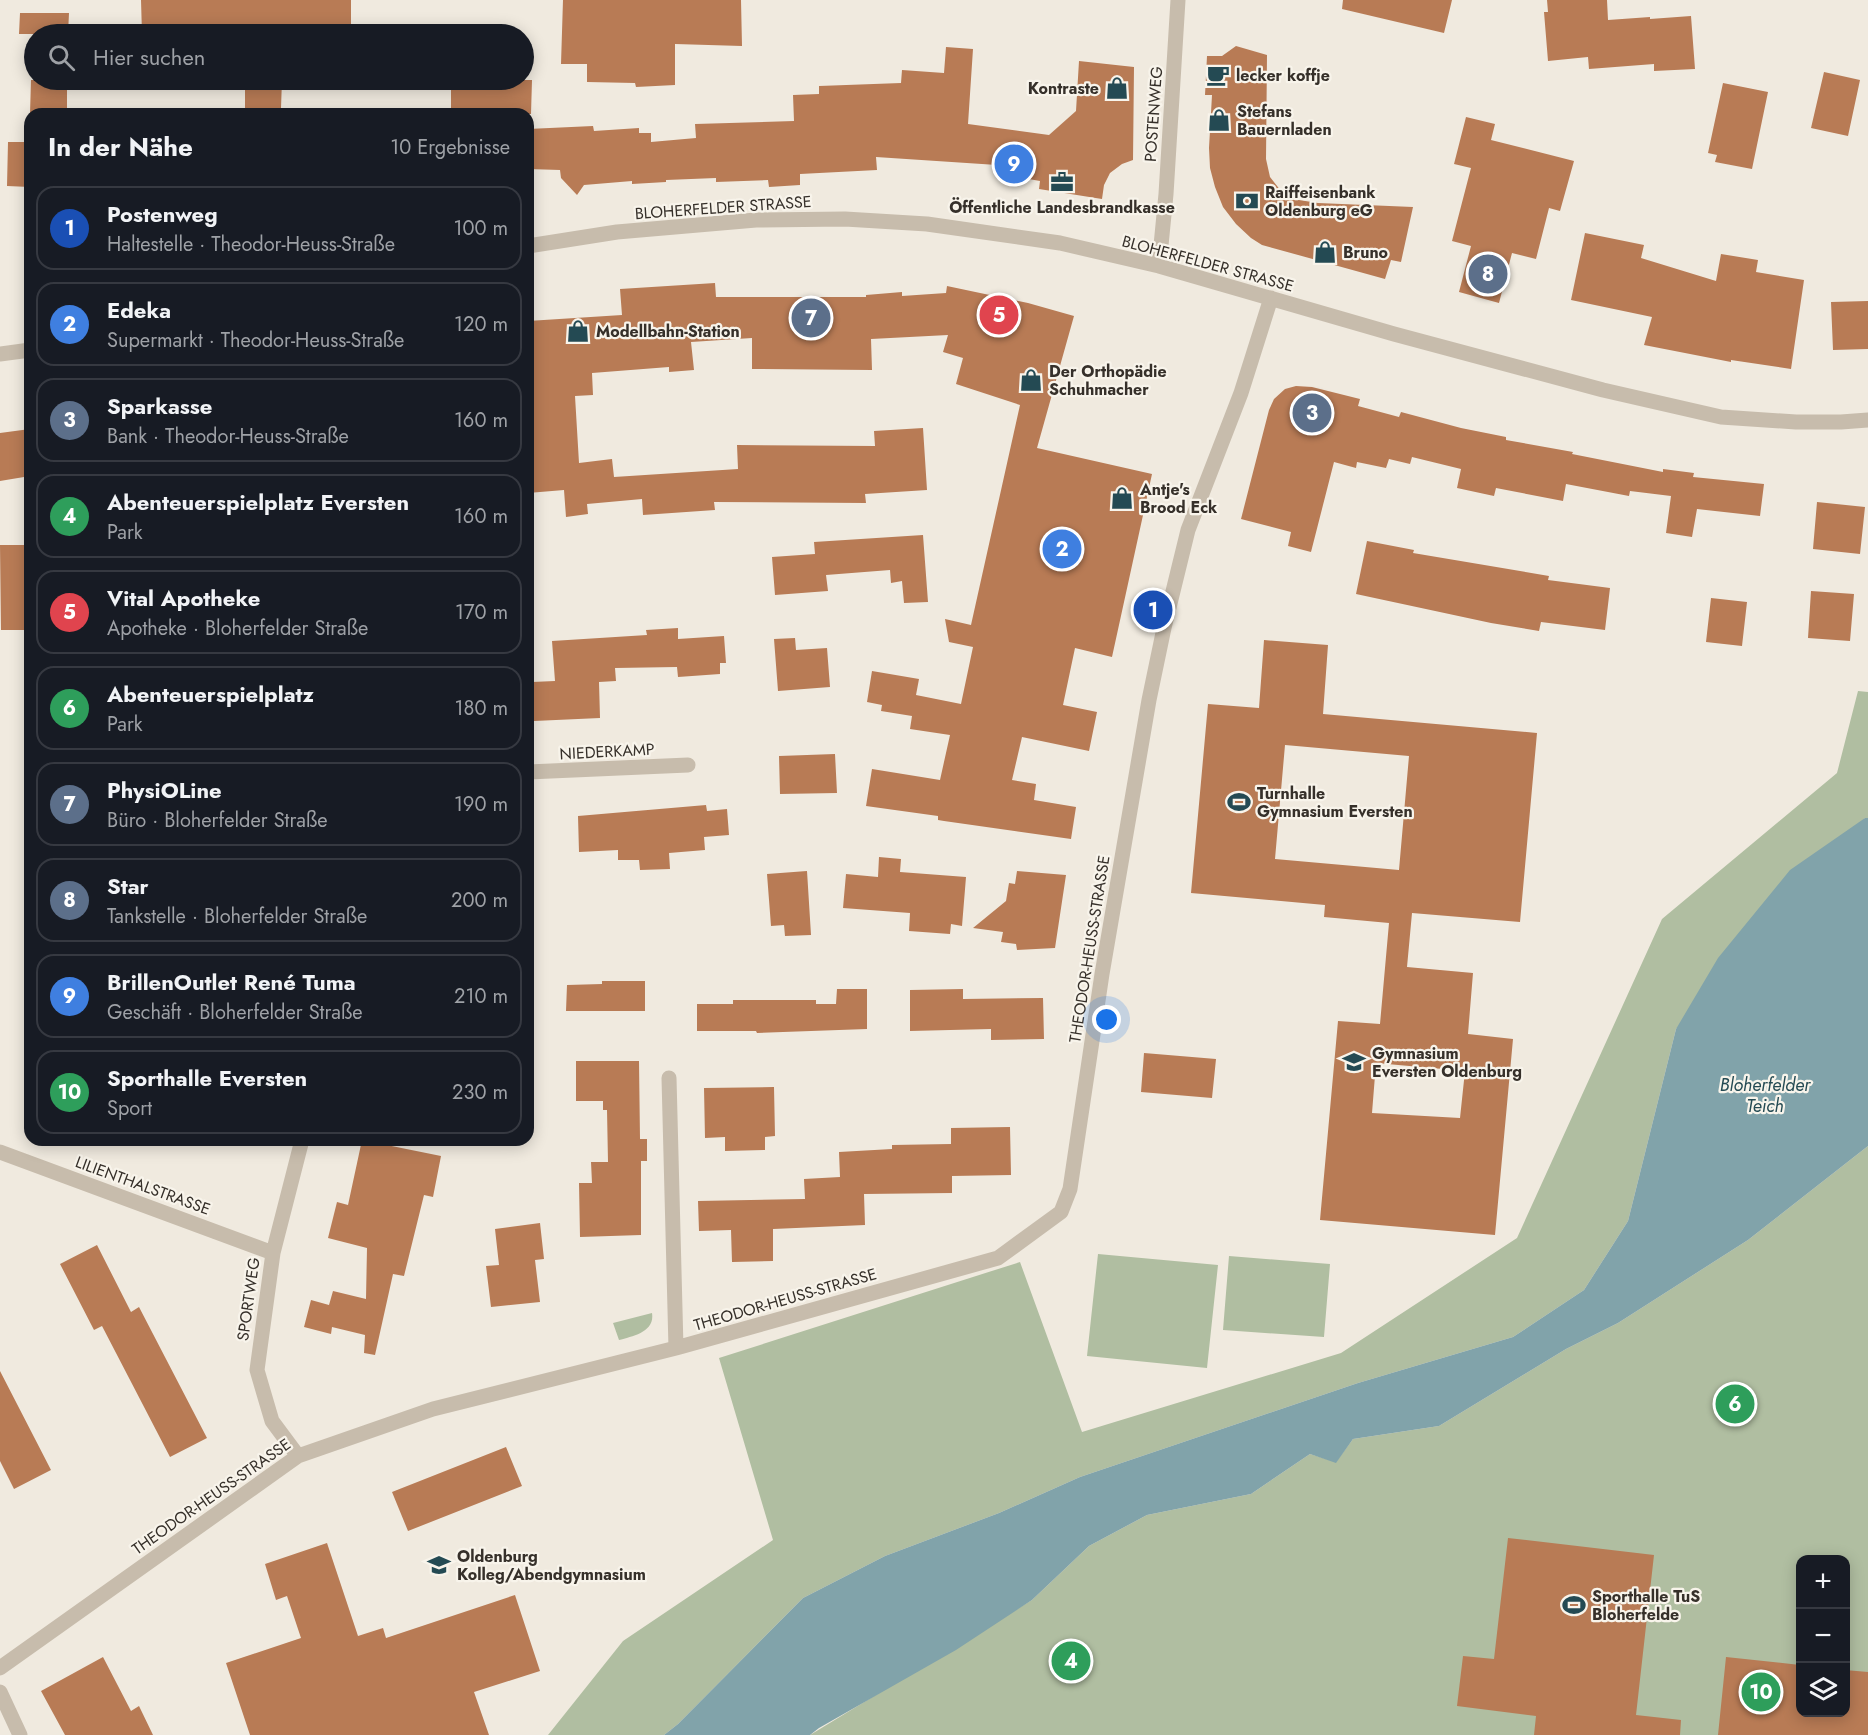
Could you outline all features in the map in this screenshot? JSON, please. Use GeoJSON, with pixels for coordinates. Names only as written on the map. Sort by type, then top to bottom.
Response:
{"type":"FeatureCollection","features":[{"type":"Feature","properties":{"kind":"street","name":"POSTENWEG"},"geometry":{"type":"LineString","coordinates":[[1159,266],[1166,194],[1178,0]]}},
{"type":"Feature","properties":{"kind":"street","name":"BLOHERFELDER STRASSE"},"geometry":{"type":"LineString","coordinates":[[534,245],[617,232],[756,220],[845,219],[927,224],[1060,243],[1159,266],[1394,334],[1603,390],[1721,417],[1796,422],[1868,420]]}},
{"type":"Feature","properties":{"kind":"street","name":"THEODOR-HEUSS-STRASSE"},"geometry":{"type":"LineString","coordinates":[[0,1668],[298,1456],[433,1409],[676,1348],[998,1258],[1061,1212],[1070,1189],[1102,974],[1149,700],[1164,628],[1188,530],[1241,393],[1271,298]]}},
{"type":"Feature","properties":{"kind":"street"},"geometry":{"type":"LineString","coordinates":[[0,354],[24,351]]}},
{"type":"Feature","properties":{"kind":"street","name":"NIEDERKAMP"},"geometry":{"type":"LineString","coordinates":[[534,772],[688,765]]}},
{"type":"Feature","properties":{"kind":"street","name":"THEODOR-HEUSS-STRASSE"},"geometry":{"type":"LineString","coordinates":[[669,1078],[676,1348]]}},
{"type":"Feature","properties":{"kind":"street","name":"SPORTWEG"},"geometry":{"type":"LineString","coordinates":[[298,1456],[272,1421],[257,1370],[273,1253],[300,1146]]}},
{"type":"Feature","properties":{"kind":"street","name":"LILIENTHALSTRASSE"},"geometry":{"type":"LineString","coordinates":[[0,1152],[273,1253]]}},
{"type":"Feature","properties":{"kind":"street"},"geometry":{"type":"LineString","coordinates":[[0,1692],[21,1735]]}},
{"type":"Feature","properties":{"kind":"green space"},"geometry":{"type":"Polygon","coordinates":[[[1858,691],[1868,692],[1868,818],[1865,818],[1676,1029],[1628,1221],[1584,1290],[1513,1337],[1358,1383],[1080,1477],[999,1513],[885,1556],[803,1598],[678,1724],[664,1735],[548,1735],[623,1641],[773,1540],[719,1358],[1020,1262],[1082,1432],[1341,1353],[1517,1238],[1662,919],[1837,773],[1858,691]]]}},
{"type":"Feature","properties":{"kind":"green space"},"geometry":{"type":"Polygon","coordinates":[[[1868,1146],[1868,1735],[810,1735],[1032,1600],[1089,1546],[1147,1515],[1251,1494],[1310,1454],[1336,1462],[1353,1439],[1439,1426],[1566,1349],[1618,1323],[1748,1240],[1868,1146]]]}},
{"type":"Feature","properties":{"kind":"green space"},"geometry":{"type":"Polygon","coordinates":[[[1098,1254],[1218,1265],[1207,1368],[1087,1356],[1098,1254]]]}},
{"type":"Feature","properties":{"kind":"green space"},"geometry":{"type":"Polygon","coordinates":[[[1229,1256],[1330,1264],[1324,1337],[1223,1330],[1229,1256]]]}},
{"type":"Feature","properties":{"kind":"green space"},"geometry":{"type":"Polygon","coordinates":[[[652,1313],[647,1329],[619,1340],[613,1323],[652,1313]]]}},
{"type":"Feature","properties":{"kind":"water","name":"Bloherfelder Teich"},"geometry":{"type":"Polygon","coordinates":[[[1868,818],[1868,1146],[1748,1240],[1618,1323],[1566,1349],[1439,1426],[1353,1439],[1336,1463],[1310,1454],[1251,1494],[1147,1515],[1089,1546],[1032,1600],[956,1650],[810,1735],[664,1735],[678,1724],[803,1598],[885,1556],[999,1513],[1080,1477],[1358,1383],[1513,1337],[1584,1290],[1628,1221],[1676,1029],[1718,958],[1790,870],[1868,818]]]}},
{"type":"Feature","properties":{"kind":"building"},"geometry":{"type":"Polygon","coordinates":[[[141,0],[351,0],[351,24],[142,24],[141,0]]]}},
{"type":"Feature","properties":{"kind":"building"},"geometry":{"type":"Polygon","coordinates":[[[563,0],[741,0],[742,46],[675,44],[675,85],[636,87],[635,83],[587,82],[587,64],[561,64],[563,0]]]}},
{"type":"Feature","properties":{"kind":"building"},"geometry":{"type":"Polygon","coordinates":[[[1343,0],[1452,0],[1444,33],[1342,9],[1343,0]]]}},
{"type":"Feature","properties":{"kind":"building"},"geometry":{"type":"Polygon","coordinates":[[[1547,0],[1607,0],[1608,20],[1691,16],[1695,69],[1654,71],[1654,64],[1589,69],[1588,57],[1548,61],[1544,12],[1548,12],[1547,0]]]}},
{"type":"Feature","properties":{"kind":"building"},"geometry":{"type":"Polygon","coordinates":[[[20,13],[69,13],[68,24],[24,24],[24,34],[19,34],[20,13]]]}},
{"type":"Feature","properties":{"kind":"building"},"geometry":{"type":"Polygon","coordinates":[[[1236,46],[1267,55],[1266,159],[1270,177],[1281,191],[1299,200],[1318,203],[1413,207],[1401,262],[1391,260],[1385,279],[1262,245],[1236,224],[1223,207],[1210,168],[1212,95],[1205,95],[1207,56],[1222,56],[1236,46]]]}},
{"type":"Feature","properties":{"kind":"building"},"geometry":{"type":"Polygon","coordinates":[[[946,47],[973,49],[968,124],[1049,135],[1076,111],[1079,61],[1134,67],[1133,160],[1122,164],[1110,173],[1104,185],[1102,199],[1039,189],[1040,181],[996,173],[997,165],[876,157],[877,170],[800,174],[800,185],[769,187],[768,180],[716,182],[716,178],[632,184],[632,181],[584,185],[577,195],[561,178],[560,170],[534,169],[534,129],[593,126],[594,131],[639,128],[639,133],[651,133],[651,142],[696,138],[695,124],[794,121],[793,95],[819,94],[819,86],[901,83],[902,70],[944,73],[946,47]]]}},
{"type":"Feature","properties":{"kind":"building"},"geometry":{"type":"Polygon","coordinates":[[[1824,72],[1860,80],[1848,136],[1811,128],[1824,72]]]}},
{"type":"Feature","properties":{"kind":"building"},"geometry":{"type":"Polygon","coordinates":[[[1723,83],[1768,92],[1752,169],[1715,162],[1717,155],[1708,153],[1723,83]]]}},
{"type":"Feature","properties":{"kind":"building"},"geometry":{"type":"Polygon","coordinates":[[[31,90],[67,90],[67,108],[30,108],[31,90]]]}},
{"type":"Feature","properties":{"kind":"building"},"geometry":{"type":"Polygon","coordinates":[[[245,90],[282,90],[281,108],[245,108],[245,90]]]}},
{"type":"Feature","properties":{"kind":"building"},"geometry":{"type":"Polygon","coordinates":[[[451,90],[532,90],[531,108],[451,108],[451,90]]]}},
{"type":"Feature","properties":{"kind":"building"},"geometry":{"type":"Polygon","coordinates":[[[1466,117],[1495,124],[1491,140],[1574,161],[1560,211],[1549,208],[1536,259],[1512,253],[1499,303],[1459,292],[1471,246],[1452,241],[1471,168],[1454,164],[1466,117]]]}},
{"type":"Feature","properties":{"kind":"building"},"geometry":{"type":"Polygon","coordinates":[[[8,142],[24,142],[24,187],[7,186],[8,142]]]}},
{"type":"Feature","properties":{"kind":"building"},"geometry":{"type":"Polygon","coordinates":[[[1585,233],[1644,245],[1641,258],[1716,281],[1721,254],[1758,260],[1756,272],[1804,280],[1791,369],[1731,360],[1731,362],[1644,345],[1652,317],[1571,300],[1585,233]]]}},
{"type":"Feature","properties":{"kind":"building"},"geometry":{"type":"Polygon","coordinates":[[[715,283],[716,297],[866,297],[866,295],[902,292],[902,296],[946,293],[947,286],[1028,303],[1074,316],[1037,448],[1152,474],[1112,657],[1075,648],[1063,705],[1097,712],[1089,751],[1022,737],[1012,780],[1036,784],[1034,800],[1076,807],[1071,839],[944,821],[938,820],[938,816],[866,806],[872,769],[940,780],[950,735],[910,729],[912,716],[881,711],[882,705],[867,702],[872,671],[919,679],[916,695],[961,704],[973,647],[949,642],[945,619],[971,625],[1020,405],[956,384],[963,358],[943,352],[948,335],[871,339],[872,370],[752,369],[752,338],[691,342],[694,370],[669,372],[669,367],[592,373],[593,395],[575,396],[579,463],[612,459],[614,477],[738,469],[737,445],[875,446],[874,431],[923,428],[927,490],[865,494],[866,503],[714,502],[715,510],[643,515],[642,499],[587,504],[588,514],[566,517],[564,490],[534,492],[534,321],[622,315],[620,289],[715,283]]]}},
{"type":"Feature","properties":{"kind":"building"},"geometry":{"type":"Polygon","coordinates":[[[1868,301],[1868,349],[1833,350],[1831,302],[1868,301]]]}},
{"type":"Feature","properties":{"kind":"building"},"geometry":{"type":"Polygon","coordinates":[[[1296,386],[1312,387],[1360,399],[1358,406],[1399,417],[1401,412],[1506,437],[1506,440],[1573,452],[1572,454],[1663,472],[1663,469],[1694,473],[1693,477],[1764,484],[1760,516],[1697,509],[1692,537],[1666,533],[1671,496],[1630,491],[1629,496],[1566,484],[1563,501],[1496,488],[1494,496],[1457,488],[1461,469],[1412,457],[1410,464],[1389,459],[1386,468],[1357,462],[1356,468],[1334,462],[1311,552],[1288,546],[1291,532],[1241,519],[1269,410],[1274,399],[1285,389],[1296,386]]]}},
{"type":"Feature","properties":{"kind":"building"},"geometry":{"type":"Polygon","coordinates":[[[24,430],[24,477],[0,481],[0,433],[24,430]]]}},
{"type":"Feature","properties":{"kind":"building"},"geometry":{"type":"Polygon","coordinates":[[[1817,502],[1865,507],[1860,554],[1813,549],[1817,502]]]}},
{"type":"Feature","properties":{"kind":"building"},"geometry":{"type":"Polygon","coordinates":[[[923,535],[928,602],[904,603],[902,581],[891,583],[890,570],[826,575],[828,591],[775,595],[772,557],[815,554],[814,542],[923,535]]]}},
{"type":"Feature","properties":{"kind":"building"},"geometry":{"type":"Polygon","coordinates":[[[1367,541],[1414,550],[1413,553],[1549,576],[1548,580],[1610,588],[1605,630],[1541,622],[1539,631],[1356,594],[1367,541]]]}},
{"type":"Feature","properties":{"kind":"building"},"geometry":{"type":"Polygon","coordinates":[[[0,545],[24,545],[24,630],[1,630],[0,545]]]}},
{"type":"Feature","properties":{"kind":"building"},"geometry":{"type":"Polygon","coordinates":[[[1811,591],[1854,594],[1850,641],[1808,638],[1811,591]]]}},
{"type":"Feature","properties":{"kind":"building"},"geometry":{"type":"Polygon","coordinates":[[[1711,598],[1747,602],[1742,646],[1706,642],[1711,598]]]}},
{"type":"Feature","properties":{"kind":"building"},"geometry":{"type":"Polygon","coordinates":[[[678,628],[678,639],[724,636],[726,663],[720,663],[720,674],[678,677],[677,667],[615,668],[616,681],[599,682],[600,718],[534,721],[534,682],[555,681],[552,641],[647,635],[646,630],[678,628]]]}},
{"type":"Feature","properties":{"kind":"building"},"geometry":{"type":"Polygon","coordinates":[[[795,638],[796,650],[827,648],[830,687],[778,691],[774,639],[795,638]]]}},
{"type":"Feature","properties":{"kind":"building"},"geometry":{"type":"Polygon","coordinates":[[[1264,640],[1328,645],[1323,714],[1537,733],[1520,922],[1412,913],[1407,967],[1473,973],[1468,1034],[1513,1039],[1495,1235],[1320,1220],[1338,1021],[1380,1024],[1389,923],[1324,917],[1325,905],[1191,893],[1208,704],[1259,708],[1264,640]],[[1285,745],[1275,859],[1399,870],[1409,756],[1285,745]],[[1376,1063],[1372,1113],[1460,1118],[1465,1071],[1376,1063]]]}},
{"type":"Feature","properties":{"kind":"building"},"geometry":{"type":"Polygon","coordinates":[[[835,754],[837,793],[780,794],[779,756],[835,754]]]}},
{"type":"Feature","properties":{"kind":"building"},"geometry":{"type":"Polygon","coordinates":[[[706,805],[707,811],[727,809],[729,835],[704,837],[705,850],[669,853],[670,869],[640,870],[639,860],[618,860],[618,850],[579,852],[578,816],[706,805]]]}},
{"type":"Feature","properties":{"kind":"building"},"geometry":{"type":"Polygon","coordinates":[[[879,857],[901,859],[900,872],[966,877],[962,926],[951,924],[950,934],[909,931],[910,913],[843,908],[846,874],[878,877],[879,857]]]}},
{"type":"Feature","properties":{"kind":"building"},"geometry":{"type":"Polygon","coordinates":[[[807,871],[811,935],[785,936],[784,925],[771,926],[767,874],[807,871]]]}},
{"type":"Feature","properties":{"kind":"building"},"geometry":{"type":"Polygon","coordinates":[[[1017,871],[1066,875],[1055,948],[1017,950],[1016,944],[1001,942],[1003,932],[973,928],[1006,901],[1009,883],[1015,884],[1017,871]]]}},
{"type":"Feature","properties":{"kind":"building"},"geometry":{"type":"Polygon","coordinates":[[[602,981],[645,981],[645,1011],[566,1011],[567,985],[602,984],[602,981]]]}},
{"type":"Feature","properties":{"kind":"building"},"geometry":{"type":"Polygon","coordinates":[[[837,989],[867,989],[867,1029],[757,1033],[756,1031],[697,1031],[697,1004],[733,1004],[733,1000],[816,1000],[816,1004],[836,1004],[837,989]]]}},
{"type":"Feature","properties":{"kind":"building"},"geometry":{"type":"Polygon","coordinates":[[[963,989],[963,999],[1043,998],[1044,1039],[991,1040],[991,1029],[910,1031],[910,990],[963,989]]]}},
{"type":"Feature","properties":{"kind":"building"},"geometry":{"type":"Polygon","coordinates":[[[1144,1053],[1216,1059],[1212,1098],[1141,1092],[1144,1053]]]}},
{"type":"Feature","properties":{"kind":"building"},"geometry":{"type":"Polygon","coordinates":[[[576,1061],[639,1061],[640,1139],[647,1139],[647,1161],[641,1161],[641,1235],[580,1237],[579,1183],[592,1183],[591,1162],[608,1162],[607,1110],[603,1110],[603,1101],[576,1101],[576,1061]]]}},
{"type":"Feature","properties":{"kind":"building"},"geometry":{"type":"Polygon","coordinates":[[[774,1087],[775,1136],[765,1137],[765,1150],[725,1151],[725,1137],[705,1138],[704,1088],[774,1087]]]}},
{"type":"Feature","properties":{"kind":"building"},"geometry":{"type":"Polygon","coordinates":[[[1010,1127],[1011,1175],[952,1176],[952,1193],[864,1194],[865,1225],[773,1229],[773,1261],[732,1262],[731,1230],[699,1231],[698,1201],[805,1199],[804,1179],[840,1177],[839,1152],[892,1149],[892,1145],[951,1144],[951,1128],[1010,1127]]]}},
{"type":"Feature","properties":{"kind":"building"},"geometry":{"type":"Polygon","coordinates":[[[361,1146],[392,1146],[441,1156],[433,1197],[424,1195],[404,1276],[393,1274],[375,1355],[364,1353],[365,1335],[332,1327],[331,1334],[304,1327],[311,1300],[329,1305],[333,1291],[366,1299],[367,1248],[328,1238],[337,1202],[348,1205],[361,1146]]]}},
{"type":"Feature","properties":{"kind":"building"},"geometry":{"type":"Polygon","coordinates":[[[540,1223],[544,1259],[535,1260],[540,1302],[491,1307],[486,1266],[499,1265],[495,1229],[540,1223]]]}},
{"type":"Feature","properties":{"kind":"building"},"geometry":{"type":"Polygon","coordinates":[[[97,1245],[131,1312],[139,1307],[207,1438],[170,1457],[102,1326],[94,1330],[60,1264],[97,1245]]]}},
{"type":"Feature","properties":{"kind":"building"},"geometry":{"type":"Polygon","coordinates":[[[0,1371],[51,1470],[14,1489],[0,1461],[0,1371]]]}},
{"type":"Feature","properties":{"kind":"building"},"geometry":{"type":"Polygon","coordinates":[[[506,1447],[522,1486],[408,1531],[392,1492],[506,1447]]]}},
{"type":"Feature","properties":{"kind":"building","name":"Sporthalle TuS Bloherfelde"},"geometry":{"type":"Polygon","coordinates":[[[1508,1538],[1654,1555],[1636,1715],[1681,1720],[1680,1735],[1534,1735],[1536,1716],[1457,1706],[1463,1656],[1494,1659],[1508,1538]]]}},
{"type":"Feature","properties":{"kind":"building"},"geometry":{"type":"Polygon","coordinates":[[[327,1543],[358,1636],[383,1628],[386,1638],[515,1595],[540,1671],[474,1692],[489,1735],[250,1735],[226,1663],[301,1638],[287,1596],[276,1600],[265,1564],[327,1543]]]}},
{"type":"Feature","properties":{"kind":"building"},"geometry":{"type":"Polygon","coordinates":[[[103,1657],[131,1711],[139,1706],[153,1735],[65,1735],[41,1691],[103,1657]]]}},
{"type":"Feature","properties":{"kind":"building"},"geometry":{"type":"Polygon","coordinates":[[[1726,1657],[1796,1665],[1796,1717],[1850,1717],[1850,1670],[1868,1672],[1868,1735],[1718,1735],[1726,1657]]]}},
{"type":"Feature","properties":{"kind":"place","name":"lecker koffje"},"geometry":{"type":"Point","coordinates":[1218,75]}},
{"type":"Feature","properties":{"kind":"place","name":"Kontraste"},"geometry":{"type":"Point","coordinates":[1117,88]}},
{"type":"Feature","properties":{"kind":"place","name":"Stefans Bauernladen"},"geometry":{"type":"Point","coordinates":[1219,120]}},
{"type":"Feature","properties":{"kind":"place","name":"BrillenOutlet René Tuma"},"geometry":{"type":"Point","coordinates":[1014,164]}},
{"type":"Feature","properties":{"kind":"place","name":"Öffentliche Landesbrandkasse"},"geometry":{"type":"Point","coordinates":[1062,182]}},
{"type":"Feature","properties":{"kind":"place","name":"Raiffeisenbank Oldenburg eG"},"geometry":{"type":"Point","coordinates":[1247,201]}},
{"type":"Feature","properties":{"kind":"place","name":"Bruno"},"geometry":{"type":"Point","coordinates":[1325,252]}},
{"type":"Feature","properties":{"kind":"place","name":"Star"},"geometry":{"type":"Point","coordinates":[1488,274]}},
{"type":"Feature","properties":{"kind":"place","name":"Vital Apotheke"},"geometry":{"type":"Point","coordinates":[999,315]}},
{"type":"Feature","properties":{"kind":"place","name":"PhysiOLine"},"geometry":{"type":"Point","coordinates":[811,318]}},
{"type":"Feature","properties":{"kind":"place","name":"Modellbahn-Station"},"geometry":{"type":"Point","coordinates":[578,331]}},
{"type":"Feature","properties":{"kind":"place","name":"Der Orthopädie Schuhmacher"},"geometry":{"type":"Point","coordinates":[1031,380]}},
{"type":"Feature","properties":{"kind":"place","name":"Sparkasse"},"geometry":{"type":"Point","coordinates":[1312,413]}},
{"type":"Feature","properties":{"kind":"place","name":"Antje's Brood Eck"},"geometry":{"type":"Point","coordinates":[1122,498]}},
{"type":"Feature","properties":{"kind":"place","name":"Edeka"},"geometry":{"type":"Point","coordinates":[1062,549]}},
{"type":"Feature","properties":{"kind":"place","name":"Postenweg"},"geometry":{"type":"Point","coordinates":[1153,610]}},
{"type":"Feature","properties":{"kind":"place","name":"Turnhalle Gymnasium Eversten"},"geometry":{"type":"Point","coordinates":[1239,802]}},
{"type":"Feature","properties":{"kind":"place","name":"Gymnasium Eversten Oldenburg"},"geometry":{"type":"Point","coordinates":[1354,1062]}},
{"type":"Feature","properties":{"kind":"place","name":"Abenteuerspielplatz"},"geometry":{"type":"Point","coordinates":[1735,1404]}},
{"type":"Feature","properties":{"kind":"place","name":"Oldenburg Kolleg/Abendgymnasium"},"geometry":{"type":"Point","coordinates":[439,1565]}},
{"type":"Feature","properties":{"kind":"place","name":"Sporthalle TuS Bloherfelde"},"geometry":{"type":"Point","coordinates":[1574,1605]}},
{"type":"Feature","properties":{"kind":"place","name":"Abenteuerspielplatz Eversten"},"geometry":{"type":"Point","coordinates":[1071,1661]}},
{"type":"Feature","properties":{"kind":"place","name":"Sporthalle Eversten"},"geometry":{"type":"Point","coordinates":[1761,1692]}}]}
